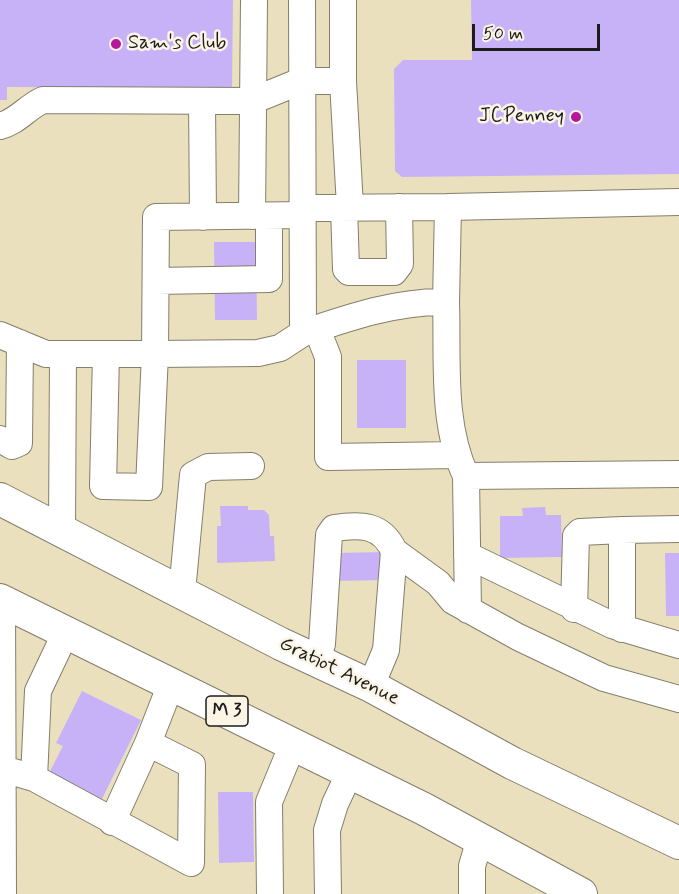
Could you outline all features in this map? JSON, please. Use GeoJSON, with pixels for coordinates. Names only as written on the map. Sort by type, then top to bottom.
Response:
{"type":"FeatureCollection","features":[{"type":"Feature","properties":{"kind":"main road","name":"Gratiot Avenue"},"geometry":{"type":"LineString","coordinates":[[6,505],[62,529],[317,662],[372,686],[512,763],[679,843]]}},
{"type":"Feature","properties":{"kind":"main road","name":"M 3"},"geometry":{"type":"LineString","coordinates":[[1,600],[350,772],[480,839],[537,883],[581,894]]}},
{"type":"Feature","properties":{"kind":"street"},"geometry":{"type":"LineString","coordinates":[[156,281],[269,279],[260,216],[252,101],[254,0]]}},
{"type":"Feature","properties":{"kind":"street"},"geometry":{"type":"LineString","coordinates":[[302,0],[301,212],[310,331],[328,357],[328,457],[679,474]]}},
{"type":"Feature","properties":{"kind":"street"},"geometry":{"type":"LineString","coordinates":[[343,0],[346,269],[349,272],[394,272],[400,264],[399,207]]}},
{"type":"Feature","properties":{"kind":"street"},"geometry":{"type":"LineString","coordinates":[[0,126],[13,123],[30,106],[43,100],[252,101],[301,81],[343,81]]}},
{"type":"Feature","properties":{"kind":"street"},"geometry":{"type":"LineString","coordinates":[[202,101],[203,217]]}},
{"type":"Feature","properties":{"kind":"street"},"geometry":{"type":"LineString","coordinates":[[106,354],[103,486],[149,487],[155,354],[156,217],[260,216],[347,207],[679,202]]}},
{"type":"Feature","properties":{"kind":"street"},"geometry":{"type":"LineString","coordinates":[[448,207],[446,302],[449,417],[461,465],[468,610]]}},
{"type":"Feature","properties":{"kind":"street"},"geometry":{"type":"LineString","coordinates":[[0,439],[12,446],[19,443],[10,339],[46,354],[258,353],[280,348],[310,331],[368,312],[423,302],[446,302]]}},
{"type":"Feature","properties":{"kind":"street"},"geometry":{"type":"LineString","coordinates":[[62,529],[63,354]]}},
{"type":"Feature","properties":{"kind":"street"},"geometry":{"type":"LineString","coordinates":[[182,592],[193,476],[208,466],[251,466]]}},
{"type":"Feature","properties":{"kind":"street"},"geometry":{"type":"LineString","coordinates":[[317,662],[322,644],[329,535],[334,528],[354,525],[375,528],[389,540],[394,551],[386,650],[372,686]]}},
{"type":"Feature","properties":{"kind":"street"},"geometry":{"type":"LineString","coordinates":[[574,609],[576,536],[580,532],[679,529]]}},
{"type":"Feature","properties":{"kind":"street"},"geometry":{"type":"LineString","coordinates":[[622,530],[622,629]]}},
{"type":"Feature","properties":{"kind":"street"},"geometry":{"type":"LineString","coordinates":[[394,551],[438,583],[453,601],[518,637],[604,678],[679,699]]}},
{"type":"Feature","properties":{"kind":"street"},"geometry":{"type":"LineString","coordinates":[[467,555],[574,609],[622,629],[679,645]]}},
{"type":"Feature","properties":{"kind":"street"},"geometry":{"type":"LineString","coordinates":[[1,600],[3,894]]}},
{"type":"Feature","properties":{"kind":"street"},"geometry":{"type":"LineString","coordinates":[[34,778],[38,691],[66,632]]}},
{"type":"Feature","properties":{"kind":"street"},"geometry":{"type":"LineString","coordinates":[[112,822],[148,743],[171,684]]}},
{"type":"Feature","properties":{"kind":"street"},"geometry":{"type":"LineString","coordinates":[[2,754],[34,778],[190,863],[192,765],[148,743]]}},
{"type":"Feature","properties":{"kind":"street"},"geometry":{"type":"LineString","coordinates":[[270,894],[269,802],[293,744]]}},
{"type":"Feature","properties":{"kind":"street"},"geometry":{"type":"LineString","coordinates":[[328,894],[327,830],[335,804],[350,772]]}},
{"type":"Feature","properties":{"kind":"street"},"geometry":{"type":"LineString","coordinates":[[472,894],[472,866],[480,839]]}},
{"type":"Feature","properties":{"kind":"building","name":"Sam's Club"},"geometry":{"type":"Polygon","coordinates":[[[0,0],[233,0],[232,88],[7,87],[7,100],[0,100],[0,0]]]}},
{"type":"Feature","properties":{"kind":"building","name":"JCPenney"},"geometry":{"type":"Polygon","coordinates":[[[471,0],[679,0],[679,174],[402,177],[395,171],[394,69],[403,60],[472,60],[471,0]]]}},
{"type":"Feature","properties":{"kind":"building"},"geometry":{"type":"Polygon","coordinates":[[[214,242],[256,242],[257,320],[215,320],[214,242]]]}},
{"type":"Feature","properties":{"kind":"building"},"geometry":{"type":"Polygon","coordinates":[[[357,360],[406,360],[406,428],[357,428],[357,360]]]}},
{"type":"Feature","properties":{"kind":"building"},"geometry":{"type":"Polygon","coordinates":[[[220,506],[248,506],[248,510],[264,510],[269,515],[270,536],[274,536],[275,561],[217,563],[217,526],[221,526],[220,506]]]}},
{"type":"Feature","properties":{"kind":"building"},"geometry":{"type":"Polygon","coordinates":[[[545,507],[546,515],[561,515],[562,557],[500,558],[500,516],[523,516],[522,508],[545,507]]]}},
{"type":"Feature","properties":{"kind":"building"},"geometry":{"type":"Polygon","coordinates":[[[384,552],[384,580],[335,581],[335,553],[384,552]]]}},
{"type":"Feature","properties":{"kind":"building"},"geometry":{"type":"Polygon","coordinates":[[[665,553],[679,553],[679,616],[666,616],[665,553]]]}},
{"type":"Feature","properties":{"kind":"building"},"geometry":{"type":"Polygon","coordinates":[[[82,691],[141,720],[101,801],[48,775],[63,746],[56,743],[82,691]]]}},
{"type":"Feature","properties":{"kind":"building"},"geometry":{"type":"Polygon","coordinates":[[[218,792],[253,792],[254,862],[219,863],[218,792]]]}},
{"type":"Feature","properties":{"kind":"place","name":"Sam's Club"},"geometry":{"type":"Point","coordinates":[116,44]}},
{"type":"Feature","properties":{"kind":"place","name":"JCPenney"},"geometry":{"type":"Point","coordinates":[576,117]}}]}
